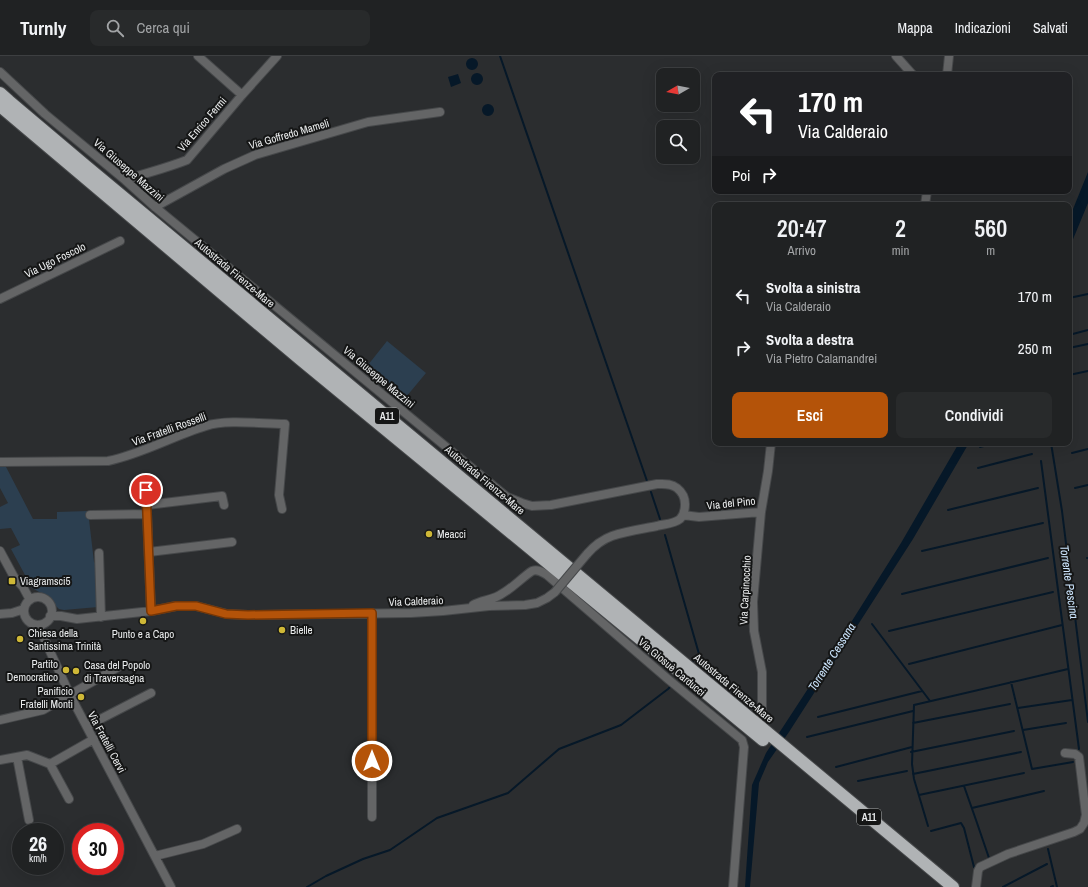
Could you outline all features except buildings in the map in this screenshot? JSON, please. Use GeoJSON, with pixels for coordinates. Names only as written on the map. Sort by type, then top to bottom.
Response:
{"type":"FeatureCollection","features":[{"type":"Feature","properties":{"kind":"highway","name":"Autostrada Firenze-Mare"},"geometry":{"type":"LineString","coordinates":[[0,93],[772,742]]}},
{"type":"Feature","properties":{"kind":"highway","name":"Autostrada Firenze-Mare"},"geometry":{"type":"LineString","coordinates":[[0,106],[301,360],[953,887]]}},
{"type":"Feature","properties":{"kind":"highway","name":"Autostrada Firenze-Mare"},"geometry":{"type":"LineString","coordinates":[[782,750],[940,887]]}},
{"type":"Feature","properties":{"kind":"street"},"geometry":{"type":"LineString","coordinates":[[198,56],[242,95]]}},
{"type":"Feature","properties":{"kind":"street","name":"Via Enrico Fermi"},"geometry":{"type":"LineString","coordinates":[[125,180],[146,172],[176,165],[187,160],[277,56]]}},
{"type":"Feature","properties":{"kind":"street"},"geometry":{"type":"LineString","coordinates":[[896,56],[910,72]]}},
{"type":"Feature","properties":{"kind":"street"},"geometry":{"type":"LineString","coordinates":[[946,72],[949,56]]}},
{"type":"Feature","properties":{"kind":"street","name":"Via Giuseppe Mazzini"},"geometry":{"type":"LineString","coordinates":[[0,72],[45,114],[125,180],[155,207],[507,497],[532,506],[542,506],[560,504],[652,485],[670,484],[678,489],[684,497],[685,506],[683,515]]}},
{"type":"Feature","properties":{"kind":"street","name":"Via Goffredo Mameli"},"geometry":{"type":"LineString","coordinates":[[155,207],[224,169],[256,155],[368,122],[440,112]]}},
{"type":"Feature","properties":{"kind":"street","name":"Via Ugo Foscolo"},"geometry":{"type":"LineString","coordinates":[[0,299],[120,241]]}},
{"type":"Feature","properties":{"kind":"street","name":"Via Fratelli Rosselli"},"geometry":{"type":"LineString","coordinates":[[0,462],[108,461],[124,458],[207,425],[226,422],[285,424],[279,495],[282,509]]}},
{"type":"Feature","properties":{"kind":"street","name":"Via del Pino"},"geometry":{"type":"LineString","coordinates":[[683,515],[697,517],[761,512],[771,446]]}},
{"type":"Feature","properties":{"kind":"street"},"geometry":{"type":"LineString","coordinates":[[146,490],[151,611]]}},
{"type":"Feature","properties":{"kind":"street"},"geometry":{"type":"LineString","coordinates":[[147,505],[222,496],[224,506]]}},
{"type":"Feature","properties":{"kind":"street","name":"Via Carpinocchio"},"geometry":{"type":"LineString","coordinates":[[761,512],[753,602],[754,631],[762,672],[761,716]]}},
{"type":"Feature","properties":{"kind":"street"},"geometry":{"type":"LineString","coordinates":[[90,515],[147,514]]}},
{"type":"Feature","properties":{"kind":"street","name":"Via Calderaio"},"geometry":{"type":"LineString","coordinates":[[47,618],[61,616],[77,619],[101,617],[151,611],[176,606],[196,606],[226,614],[248,615],[443,611],[538,603],[555,592],[596,545],[610,537],[674,522],[683,515]]}},
{"type":"Feature","properties":{"kind":"street"},"geometry":{"type":"LineString","coordinates":[[149,552],[232,542]]}},
{"type":"Feature","properties":{"kind":"street"},"geometry":{"type":"LineString","coordinates":[[0,551],[14,577],[34,598]]}},
{"type":"Feature","properties":{"kind":"street"},"geometry":{"type":"LineString","coordinates":[[99,553],[101,617]]}},
{"type":"Feature","properties":{"kind":"street","name":"Via Giosuè Carducci"},"geometry":{"type":"LineString","coordinates":[[467,608],[506,592],[532,571],[539,571],[547,575],[669,680],[744,737],[733,887]]}},
{"type":"Feature","properties":{"kind":"street"},"geometry":{"type":"LineString","coordinates":[[34,598],[41,598],[48,602],[47,618],[31,623],[25,613],[27,602],[34,598]]}},
{"type":"Feature","properties":{"kind":"street"},"geometry":{"type":"LineString","coordinates":[[0,614],[25,613]]}},
{"type":"Feature","properties":{"kind":"street"},"geometry":{"type":"LineString","coordinates":[[372,613],[372,817]]}},
{"type":"Feature","properties":{"kind":"street","name":"Via Fratelli Cervi"},"geometry":{"type":"LineString","coordinates":[[47,618],[44,635],[70,695],[171,887]]}},
{"type":"Feature","properties":{"kind":"street"},"geometry":{"type":"LineString","coordinates":[[0,720],[43,710],[120,666]]}},
{"type":"Feature","properties":{"kind":"street"},"geometry":{"type":"LineString","coordinates":[[87,726],[151,693]]}},
{"type":"Feature","properties":{"kind":"street"},"geometry":{"type":"LineString","coordinates":[[50,764],[94,740]]}},
{"type":"Feature","properties":{"kind":"street"},"geometry":{"type":"LineString","coordinates":[[976,887],[980,867],[1019,850],[1074,832],[1083,826],[1086,815],[1079,757],[1075,754],[1065,753]]}},
{"type":"Feature","properties":{"kind":"street"},"geometry":{"type":"LineString","coordinates":[[0,760],[27,755],[50,764],[69,798]]}},
{"type":"Feature","properties":{"kind":"street"},"geometry":{"type":"LineString","coordinates":[[17,757],[29,820]]}},
{"type":"Feature","properties":{"kind":"street"},"geometry":{"type":"LineString","coordinates":[[155,856],[203,844],[237,829]]}},
{"type":"Feature","properties":{"kind":"shaded area"},"geometry":{"type":"Polygon","coordinates":[[[387,341],[426,373],[406,397],[368,365],[387,341]]]}},
{"type":"Feature","properties":{"kind":"shaded area"},"geometry":{"type":"Polygon","coordinates":[[[5,465],[33,519],[57,519],[57,512],[88,511],[94,562],[97,564],[98,607],[64,610],[59,609],[50,598],[32,588],[11,549],[20,545],[11,528],[0,529],[0,507],[8,503],[0,488],[0,466],[5,465]]]}},
{"type":"Feature","properties":{"kind":"water"},"geometry":{"type":"Polygon","coordinates":[[[470,58],[474,58],[478,64],[474,70],[470,70],[466,66],[466,62],[470,58]]]}},
{"type":"Feature","properties":{"kind":"water"},"geometry":{"type":"Polygon","coordinates":[[[475,73],[479,73],[483,79],[479,85],[475,85],[471,81],[471,77],[475,73]]]}},
{"type":"Feature","properties":{"kind":"water"},"geometry":{"type":"Polygon","coordinates":[[[458,74],[461,83],[451,87],[448,77],[458,74]]]}},
{"type":"Feature","properties":{"kind":"water"},"geometry":{"type":"Polygon","coordinates":[[[486,104],[490,104],[494,110],[490,116],[486,116],[482,112],[482,108],[486,104]]]}},
{"type":"Feature","properties":{"kind":"water"},"geometry":{"type":"Polygon","coordinates":[[[1088,172],[1088,203],[1072,242],[1072,212],[1088,172]]]}},
{"type":"Feature","properties":{"kind":"water","name":"Torrente Cessana"},"geometry":{"type":"Polygon","coordinates":[[[957,446],[967,446],[913,539],[789,732],[768,762],[759,783],[750,887],[745,887],[752,785],[766,753],[901,543],[957,446]]]}},
{"type":"Feature","properties":{"kind":"waterway"},"geometry":{"type":"LineString","coordinates":[[500,56],[647,481]]}},
{"type":"Feature","properties":{"kind":"waterway"},"geometry":{"type":"LineString","coordinates":[[1072,297],[1088,294]]}},
{"type":"Feature","properties":{"kind":"waterway"},"geometry":{"type":"LineString","coordinates":[[1072,334],[1088,330]]}},
{"type":"Feature","properties":{"kind":"waterway"},"geometry":{"type":"LineString","coordinates":[[1072,347],[1088,344]]}},
{"type":"Feature","properties":{"kind":"waterway"},"geometry":{"type":"LineString","coordinates":[[1072,374],[1088,371]]}},
{"type":"Feature","properties":{"kind":"waterway","name":"Torrente Pescina"},"geometry":{"type":"LineString","coordinates":[[1051,446],[1062,511],[1088,722]]}},
{"type":"Feature","properties":{"kind":"waterway"},"geometry":{"type":"LineString","coordinates":[[1072,453],[1088,449]]}},
{"type":"Feature","properties":{"kind":"waterway"},"geometry":{"type":"LineString","coordinates":[[978,468],[1032,454]]}},
{"type":"Feature","properties":{"kind":"waterway"},"geometry":{"type":"LineString","coordinates":[[1041,461],[1079,749]]}},
{"type":"Feature","properties":{"kind":"waterway"},"geometry":{"type":"LineString","coordinates":[[1075,488],[1088,485]]}},
{"type":"Feature","properties":{"kind":"waterway"},"geometry":{"type":"LineString","coordinates":[[948,510],[1038,488]]}},
{"type":"Feature","properties":{"kind":"waterway"},"geometry":{"type":"LineString","coordinates":[[651,492],[660,519]]}},
{"type":"Feature","properties":{"kind":"waterway"},"geometry":{"type":"LineString","coordinates":[[922,551],[1043,523]]}},
{"type":"Feature","properties":{"kind":"waterway"},"geometry":{"type":"LineString","coordinates":[[665,535],[699,654],[693,661]]}},
{"type":"Feature","properties":{"kind":"waterway"},"geometry":{"type":"LineString","coordinates":[[902,594],[1048,558]]}},
{"type":"Feature","properties":{"kind":"waterway"},"geometry":{"type":"LineString","coordinates":[[889,631],[1053,592]]}},
{"type":"Feature","properties":{"kind":"waterway"},"geometry":{"type":"LineString","coordinates":[[872,624],[930,701]]}},
{"type":"Feature","properties":{"kind":"waterway"},"geometry":{"type":"LineString","coordinates":[[909,664],[1062,625]]}},
{"type":"Feature","properties":{"kind":"waterway"},"geometry":{"type":"LineString","coordinates":[[928,826],[914,779],[912,764],[914,705],[1068,669]]}},
{"type":"Feature","properties":{"kind":"waterway"},"geometry":{"type":"LineString","coordinates":[[1011,682],[1032,769],[1073,762]]}},
{"type":"Feature","properties":{"kind":"waterway"},"geometry":{"type":"LineString","coordinates":[[307,887],[326,876],[363,859],[390,850],[437,818],[508,793],[559,749],[621,725],[671,686]]}},
{"type":"Feature","properties":{"kind":"waterway"},"geometry":{"type":"LineString","coordinates":[[818,717],[922,691]]}},
{"type":"Feature","properties":{"kind":"waterway"},"geometry":{"type":"LineString","coordinates":[[1018,708],[1072,700]]}},
{"type":"Feature","properties":{"kind":"waterway"},"geometry":{"type":"LineString","coordinates":[[913,723],[1010,704]]}},
{"type":"Feature","properties":{"kind":"waterway"},"geometry":{"type":"LineString","coordinates":[[807,737],[913,711]]}},
{"type":"Feature","properties":{"kind":"waterway"},"geometry":{"type":"LineString","coordinates":[[1023,730],[1066,723]]}},
{"type":"Feature","properties":{"kind":"waterway"},"geometry":{"type":"LineString","coordinates":[[911,752],[1014,731]]}},
{"type":"Feature","properties":{"kind":"waterway"},"geometry":{"type":"LineString","coordinates":[[836,767],[912,747]]}},
{"type":"Feature","properties":{"kind":"waterway"},"geometry":{"type":"LineString","coordinates":[[913,774],[1021,752]]}},
{"type":"Feature","properties":{"kind":"waterway"},"geometry":{"type":"LineString","coordinates":[[858,781],[907,771]]}},
{"type":"Feature","properties":{"kind":"waterway"},"geometry":{"type":"LineString","coordinates":[[919,795],[1024,773]]}},
{"type":"Feature","properties":{"kind":"waterway"},"geometry":{"type":"LineString","coordinates":[[964,786],[989,858]]}},
{"type":"Feature","properties":{"kind":"waterway"},"geometry":{"type":"LineString","coordinates":[[972,808],[1044,791]]}},
{"type":"Feature","properties":{"kind":"waterway"},"geometry":{"type":"LineString","coordinates":[[931,831],[961,823],[964,828],[974,867]]}},
{"type":"Feature","properties":{"kind":"waterway"},"geometry":{"type":"LineString","coordinates":[[1048,849],[1057,887]]}},
{"type":"Feature","properties":{"kind":"waterway"},"geometry":{"type":"LineString","coordinates":[[1003,887],[1047,864]]}},
{"type":"Feature","properties":{"kind":"place","name":"Meacci"},"geometry":{"type":"Point","coordinates":[429,534]}},
{"type":"Feature","properties":{"kind":"place","name":"Viagramsci5"},"geometry":{"type":"Point","coordinates":[12,581]}},
{"type":"Feature","properties":{"kind":"place","name":"Punto e a Capo"},"geometry":{"type":"Point","coordinates":[143,621]}},
{"type":"Feature","properties":{"kind":"place","name":"Bielle"},"geometry":{"type":"Point","coordinates":[282,630]}},
{"type":"Feature","properties":{"kind":"place","name":"Chiesa della Santissima Trinità"},"geometry":{"type":"Point","coordinates":[20,639]}},
{"type":"Feature","properties":{"kind":"place","name":"Partito Democratico"},"geometry":{"type":"Point","coordinates":[66,670]}},
{"type":"Feature","properties":{"kind":"place","name":"Casa del Popolo di Traversagna"},"geometry":{"type":"Point","coordinates":[76,671]}},
{"type":"Feature","properties":{"kind":"place","name":"Panificio Fratelli Monti"},"geometry":{"type":"Point","coordinates":[81,697]}},
{"type":"Feature","properties":{"kind":"route"},"geometry":{"type":"LineString","coordinates":[[146,490],[151,611],[176,606],[196,606],[226,614],[248,615],[372,613],[372,761]]}}]}
